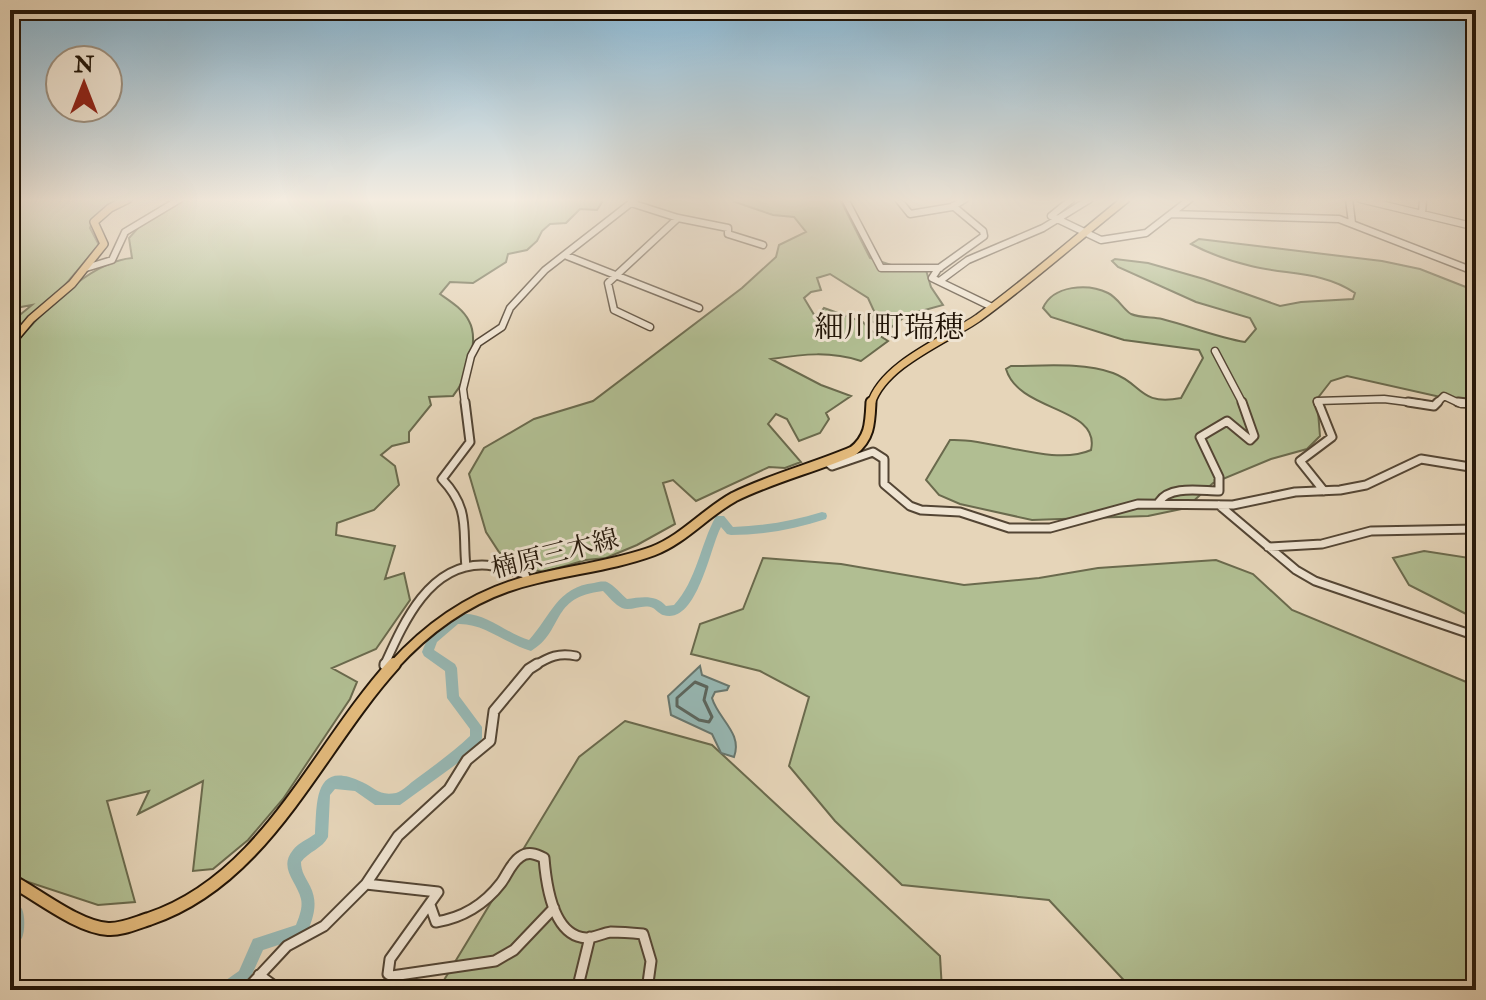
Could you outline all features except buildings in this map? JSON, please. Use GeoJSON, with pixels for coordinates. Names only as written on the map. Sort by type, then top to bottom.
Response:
{"type":"FeatureCollection","features":[{"type":"Feature","properties":{"kind":"main road"},"geometry":{"type":"LineString","coordinates":[[10,344],[31,319],[72,284],[103,246]]}},
{"type":"Feature","properties":{"kind":"main road","name":"楠原三木線"},"geometry":{"type":"LineString","coordinates":[[10,880],[105,930],[158,918],[209,888],[255,848],[298,796],[342,729],[389,670],[461,608],[489,592],[527,580],[633,558],[656,550],[680,537],[734,498],[827,462],[862,444],[869,431],[871,402],[877,389],[933,340],[976,319],[1066,246]]}},
{"type":"Feature","properties":{"kind":"street"},"geometry":{"type":"LineString","coordinates":[[86,268],[112,260],[119,246]]}},
{"type":"Feature","properties":{"kind":"street"},"geometry":{"type":"LineString","coordinates":[[466,567],[466,518],[457,496],[442,479],[470,442],[463,389],[471,356],[485,336],[502,327],[515,302],[545,270],[580,246]]}},
{"type":"Feature","properties":{"kind":"street"},"geometry":{"type":"LineString","coordinates":[[648,246],[608,283],[614,310],[650,327]]}},
{"type":"Feature","properties":{"kind":"street"},"geometry":{"type":"LineString","coordinates":[[869,246],[881,268],[940,268]]}},
{"type":"Feature","properties":{"kind":"street"},"geometry":{"type":"LineString","coordinates":[[971,246],[940,268],[932,278],[992,307]]}},
{"type":"Feature","properties":{"kind":"street"},"geometry":{"type":"LineString","coordinates":[[941,280],[968,260],[1004,246]]}},
{"type":"Feature","properties":{"kind":"street"},"geometry":{"type":"LineString","coordinates":[[1409,246],[1476,272]]}},
{"type":"Feature","properties":{"kind":"street"},"geometry":{"type":"LineString","coordinates":[[567,256],[699,308]]}},
{"type":"Feature","properties":{"kind":"street"},"geometry":{"type":"LineString","coordinates":[[1159,502],[1163,496],[1177,491],[1219,491],[1219,477],[1200,437],[1205,432],[1227,421],[1245,438],[1250,440],[1254,436],[1242,402],[1215,351]]}},
{"type":"Feature","properties":{"kind":"street"},"geometry":{"type":"LineString","coordinates":[[1324,491],[1300,461],[1332,437],[1317,401],[1384,399],[1434,406],[1444,396],[1461,404],[1476,404]]}},
{"type":"Feature","properties":{"kind":"street"},"geometry":{"type":"LineString","coordinates":[[827,462],[832,466],[873,452],[884,459],[884,484],[910,506],[931,512],[960,512],[1009,528],[1064,527],[1116,510],[1159,502],[1219,505],[1261,502],[1295,492],[1366,485],[1421,459],[1476,468]]}},
{"type":"Feature","properties":{"kind":"street"},"geometry":{"type":"LineString","coordinates":[[1219,505],[1267,547],[1315,581],[1476,636]]}},
{"type":"Feature","properties":{"kind":"street"},"geometry":{"type":"LineString","coordinates":[[1267,547],[1322,544],[1371,531],[1476,529]]}},
{"type":"Feature","properties":{"kind":"street"},"geometry":{"type":"LineString","coordinates":[[389,670],[384,666],[422,596],[445,576],[466,567],[485,565],[525,574],[527,580]]}},
{"type":"Feature","properties":{"kind":"street"},"geometry":{"type":"LineString","coordinates":[[246,990],[287,946],[324,926],[366,884],[398,836],[449,789],[467,760],[490,741],[494,711],[529,669],[551,656],[564,653],[576,656]]}},
{"type":"Feature","properties":{"kind":"street"},"geometry":{"type":"LineString","coordinates":[[430,905],[436,922],[465,914],[483,902],[517,859],[525,854],[537,854],[544,858],[546,884],[554,908],[578,936],[590,937],[609,932],[643,934],[651,958],[647,990]]}},
{"type":"Feature","properties":{"kind":"street"},"geometry":{"type":"LineString","coordinates":[[366,884],[438,892],[390,959],[388,974],[392,976],[495,961],[514,950],[554,908]]}},
{"type":"Feature","properties":{"kind":"street"},"geometry":{"type":"LineString","coordinates":[[574,990],[579,982],[590,937]]}},
{"type":"Feature","properties":{"kind":"street"},"geometry":{"type":"LineString","coordinates":[[259,975],[277,988],[317,990]]}},
{"type":"Feature","properties":{"kind":"green space"},"geometry":{"type":"Polygon","coordinates":[[[10,246],[98,246],[60,291],[10,334],[10,323],[32,305],[10,309],[10,246]]]}},
{"type":"Feature","properties":{"kind":"green space"},"geometry":{"type":"Polygon","coordinates":[[[130,246],[532,246],[527,250],[508,254],[506,262],[473,283],[450,282],[440,294],[463,313],[472,329],[472,349],[463,380],[453,396],[429,397],[431,405],[409,432],[409,442],[392,446],[381,455],[395,466],[399,485],[374,510],[337,523],[336,535],[395,546],[385,579],[404,573],[410,600],[376,649],[332,668],[357,682],[350,699],[283,799],[248,840],[213,869],[193,871],[203,781],[138,814],[149,791],[107,801],[135,902],[98,905],[10,876],[10,350],[49,307],[81,280],[98,269],[132,258],[130,246]]]}},
{"type":"Feature","properties":{"kind":"green space"},"geometry":{"type":"Polygon","coordinates":[[[779,246],[864,246],[870,258],[909,271],[926,270],[931,287],[943,305],[907,315],[889,329],[871,321],[874,311],[868,298],[830,274],[817,278],[821,290],[811,292],[804,298],[816,318],[824,308],[863,322],[888,341],[861,361],[817,354],[771,359],[821,385],[851,396],[826,413],[829,419],[820,433],[799,441],[787,419],[776,414],[768,424],[801,462],[785,468],[769,467],[696,501],[673,480],[663,483],[675,524],[606,558],[586,560],[544,572],[516,567],[499,552],[486,532],[469,474],[484,448],[534,419],[593,401],[742,288],[776,257],[779,246]]]}},
{"type":"Feature","properties":{"kind":"green space"},"geometry":{"type":"Polygon","coordinates":[[[1195,246],[1254,246],[1382,261],[1420,269],[1476,291],[1476,405],[1347,376],[1331,381],[1317,399],[1320,436],[1307,449],[1271,459],[1213,483],[1186,508],[1148,516],[1032,520],[960,504],[939,495],[926,480],[950,440],[1041,454],[1076,454],[1091,450],[1091,436],[1084,425],[1026,394],[1014,383],[1006,369],[1011,366],[1089,367],[1123,378],[1149,397],[1167,400],[1181,398],[1203,358],[1199,350],[1124,340],[1051,317],[1043,308],[1048,300],[1063,291],[1081,287],[1100,290],[1112,295],[1135,315],[1162,319],[1245,342],[1256,329],[1250,318],[1196,302],[1118,267],[1112,261],[1115,259],[1148,263],[1280,306],[1353,299],[1355,293],[1330,281],[1264,269],[1195,246]]]}},
{"type":"Feature","properties":{"kind":"green space"},"geometry":{"type":"Polygon","coordinates":[[[1424,551],[1476,559],[1476,619],[1409,585],[1393,558],[1424,551]]]}},
{"type":"Feature","properties":{"kind":"green space"},"geometry":{"type":"Polygon","coordinates":[[[763,558],[841,564],[964,585],[1039,578],[1098,568],[1216,560],[1253,574],[1292,610],[1476,686],[1476,990],[1133,990],[1049,900],[902,885],[835,821],[789,766],[809,697],[760,671],[691,654],[700,624],[743,609],[763,558]]]}},
{"type":"Feature","properties":{"kind":"green space"},"geometry":{"type":"Polygon","coordinates":[[[625,721],[712,745],[940,956],[942,990],[438,990],[579,757],[625,721]]]}},
{"type":"Feature","properties":{"kind":"water"},"geometry":{"type":"Polygon","coordinates":[[[700,666],[702,675],[729,686],[727,690],[715,692],[712,698],[733,733],[734,757],[721,753],[712,734],[671,715],[668,696],[700,666]]]}},
{"type":"Feature","properties":{"kind":"waterway"},"geometry":{"type":"LineString","coordinates":[[224,990],[244,976],[258,944],[301,931],[308,899],[295,873],[294,862],[301,851],[321,837],[324,793],[332,783],[356,785],[375,799],[400,799],[458,756],[476,738],[476,727],[453,698],[451,668],[428,652],[433,639],[456,619],[476,620],[531,646],[566,598],[588,588],[605,586],[625,604],[642,601],[658,604],[664,611],[677,609],[693,589],[720,519],[731,531],[743,531],[799,523],[822,516]]}},
{"type":"Feature","properties":{"kind":"waterway"},"geometry":{"type":"LineString","coordinates":[[10,907],[17,914],[16,934],[10,939]]}},
{"type":"Feature","properties":{"kind":"district","name":"細川町瑞穂"},"geometry":{"type":"Point","coordinates":[889,327]}}]}
